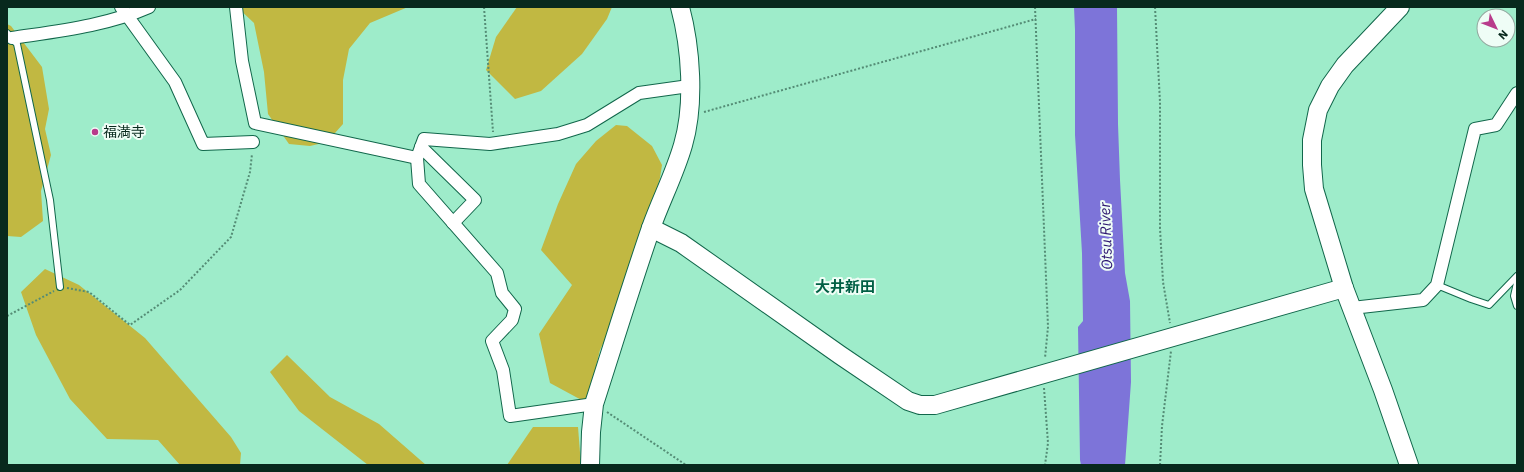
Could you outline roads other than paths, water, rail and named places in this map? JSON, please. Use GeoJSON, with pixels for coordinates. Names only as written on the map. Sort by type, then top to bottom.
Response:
{"type":"FeatureCollection","features":[{"type":"Feature","properties":{"kind":"street"},"geometry":{"type":"LineString","coordinates":[[9,36],[68,29],[125,12],[149,7]]}},
{"type":"Feature","properties":{"kind":"street"},"geometry":{"type":"LineString","coordinates":[[236,7],[242,61],[255,123],[419,152],[475,200],[453,223]]}},
{"type":"Feature","properties":{"kind":"street"},"geometry":{"type":"LineString","coordinates":[[590,465],[594,404],[651,228],[683,145],[689,113],[690,71],[688,42],[680,7]]}},
{"type":"Feature","properties":{"kind":"street"},"geometry":{"type":"LineString","coordinates":[[1400,7],[1345,65],[1330,86],[1318,110],[1316,118],[1312,140],[1312,165],[1314,189],[1344,288],[1383,390],[1409,465]]}},
{"type":"Feature","properties":{"kind":"street"},"geometry":{"type":"LineString","coordinates":[[125,12],[175,82],[203,144],[253,142]]}},
{"type":"Feature","properties":{"kind":"street"},"geometry":{"type":"LineString","coordinates":[[594,404],[510,416],[503,370],[492,341],[512,320],[515,309],[502,293],[497,273],[420,184],[419,152],[424,139],[494,144],[558,134],[587,125],[639,93],[689,86]]}},
{"type":"Feature","properties":{"kind":"street"},"geometry":{"type":"LineString","coordinates":[[1352,308],[1423,300],[1437,285],[1476,129],[1496,125],[1517,93]]}},
{"type":"Feature","properties":{"kind":"street"},"geometry":{"type":"LineString","coordinates":[[651,228],[681,243],[840,355],[908,401],[920,405],[935,405],[1344,288]]}},
{"type":"Feature","properties":{"kind":"lane"},"geometry":{"type":"LineString","coordinates":[[9,36],[17,44],[50,200],[60,287]]}},
{"type":"Feature","properties":{"kind":"lane"},"geometry":{"type":"LineString","coordinates":[[1437,285],[1489,305],[1517,276]]}},
{"type":"Feature","properties":{"kind":"lane"},"geometry":{"type":"LineString","coordinates":[[1517,283],[1514,296],[1517,306]]}},
{"type":"Feature","properties":{"kind":"water","name":"Otsu River"},"geometry":{"type":"Polygon","coordinates":[[[1074,7],[1117,7],[1120,180],[1125,273],[1130,301],[1131,382],[1125,465],[1081,465],[1080,460],[1078,327],[1083,321],[1082,253],[1075,135],[1074,7]]]}},
{"type":"Feature","properties":{"kind":"place","name":"福満寺"},"geometry":{"type":"Point","coordinates":[95,132]}},
{"type":"Feature","properties":{"kind":"district","name":"大井新田"},"geometry":{"type":"Point","coordinates":[845,287]}}]}
